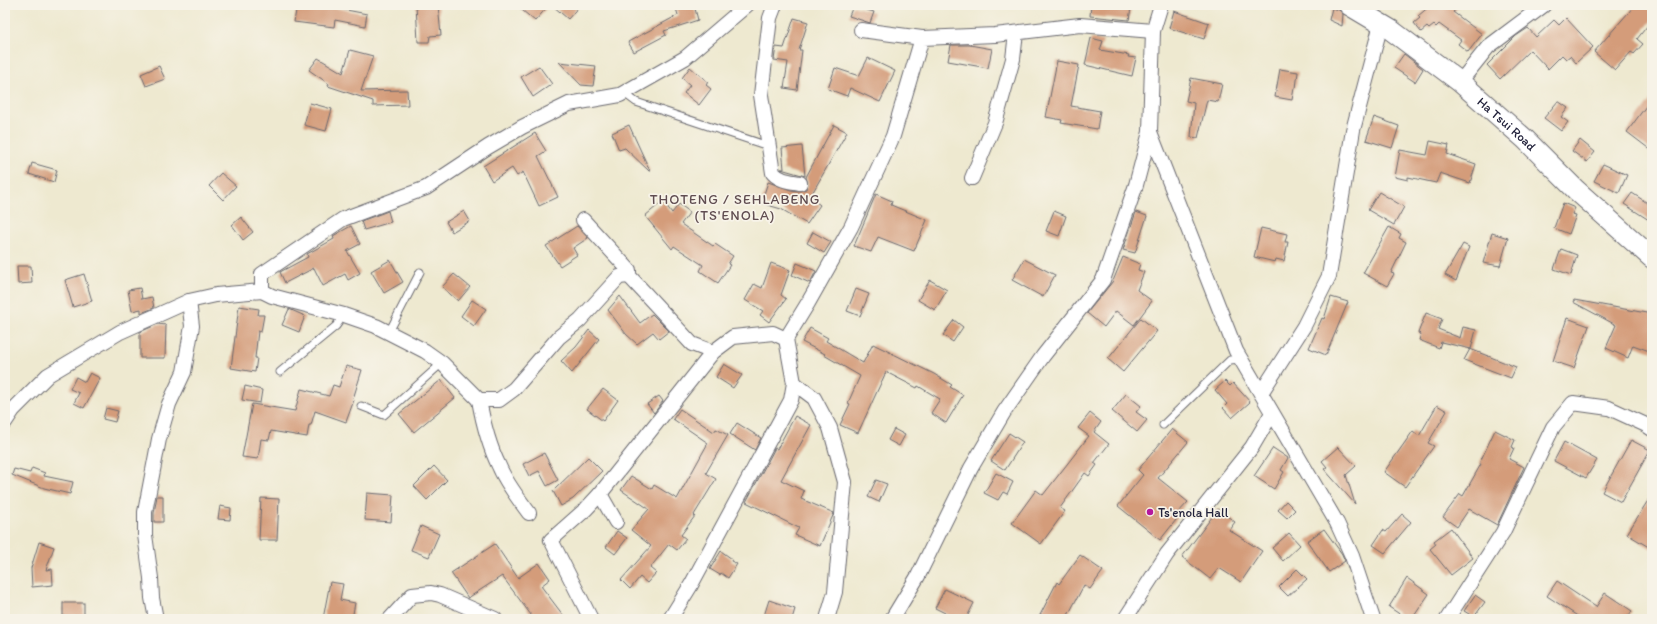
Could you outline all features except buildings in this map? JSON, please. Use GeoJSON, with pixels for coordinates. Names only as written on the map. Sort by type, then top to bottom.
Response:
{"type":"FeatureCollection","features":[{"type":"Feature","properties":{"kind":"street"},"geometry":{"type":"LineString","coordinates":[[262,291],[262,274],[343,219],[426,188],[494,143],[568,104],[624,93],[685,58],[747,5]]}},
{"type":"Feature","properties":{"kind":"street"},"geometry":{"type":"LineString","coordinates":[[775,5],[770,18],[761,95],[768,146],[772,173],[779,179],[800,183]]}},
{"type":"Feature","properties":{"kind":"street"},"geometry":{"type":"LineString","coordinates":[[892,619],[918,576],[971,468],[1004,412],[1043,356],[1103,280],[1136,185],[1150,132],[1153,31],[1161,5]]}},
{"type":"Feature","properties":{"kind":"street","name":"Ha Tsui Road"},"geometry":{"type":"LineString","coordinates":[[1349,5],[1391,30],[1460,82],[1525,140],[1576,190],[1652,258]]}},
{"type":"Feature","properties":{"kind":"street"},"geometry":{"type":"LineString","coordinates":[[1460,82],[1488,47],[1544,5]]}},
{"type":"Feature","properties":{"kind":"street"},"geometry":{"type":"LineString","coordinates":[[1261,393],[1304,326],[1329,276],[1352,130],[1381,24]]}},
{"type":"Feature","properties":{"kind":"street"},"geometry":{"type":"LineString","coordinates":[[861,30],[922,38],[1016,33],[1080,25],[1153,31]]}},
{"type":"Feature","properties":{"kind":"street"},"geometry":{"type":"LineString","coordinates":[[972,178],[995,124],[1013,59],[1016,33]]}},
{"type":"Feature","properties":{"kind":"street"},"geometry":{"type":"LineString","coordinates":[[670,619],[691,585],[791,400],[794,383],[786,338],[808,303],[851,227],[893,136],[922,38]]}},
{"type":"Feature","properties":{"kind":"street"},"geometry":{"type":"LineString","coordinates":[[1150,132],[1236,351],[1337,523],[1352,556],[1372,619]]}},
{"type":"Feature","properties":{"kind":"street"},"geometry":{"type":"LineString","coordinates":[[583,220],[629,270],[629,276],[692,344],[713,352]]}},
{"type":"Feature","properties":{"kind":"street"},"geometry":{"type":"LineString","coordinates":[[480,400],[499,400],[514,388],[560,337],[580,320],[619,277],[629,276]]}},
{"type":"Feature","properties":{"kind":"street"},"geometry":{"type":"LineString","coordinates":[[5,422],[14,410],[48,375],[120,332],[189,301],[216,295],[262,291],[272,296],[376,326],[388,334],[425,351],[442,363],[480,400],[490,442],[499,467],[509,485],[529,513]]}},
{"type":"Feature","properties":{"kind":"street"},"geometry":{"type":"LineString","coordinates":[[156,619],[152,598],[152,578],[145,535],[145,512],[159,440],[169,404],[184,372],[192,326],[189,301]]}},
{"type":"Feature","properties":{"kind":"street"},"geometry":{"type":"LineString","coordinates":[[591,619],[551,540],[586,509],[600,494],[713,352],[733,337],[773,333],[786,338]]}},
{"type":"Feature","properties":{"kind":"street"},"geometry":{"type":"LineString","coordinates":[[794,383],[814,398],[830,428],[845,482],[834,592],[826,619]]}},
{"type":"Feature","properties":{"kind":"street"},"geometry":{"type":"LineString","coordinates":[[1447,619],[1503,532],[1554,427],[1573,403],[1609,408],[1652,429]]}},
{"type":"Feature","properties":{"kind":"street"},"geometry":{"type":"LineString","coordinates":[[1125,619],[1167,554],[1252,446],[1272,413]]}},
{"type":"Feature","properties":{"kind":"street"},"geometry":{"type":"LineString","coordinates":[[600,494],[616,522]]}},
{"type":"Feature","properties":{"kind":"street"},"geometry":{"type":"LineString","coordinates":[[390,619],[412,595],[431,592],[495,619]]}},
{"type":"Feature","properties":{"kind":"lane"},"geometry":{"type":"LineString","coordinates":[[624,93],[636,102],[768,146]]}},
{"type":"Feature","properties":{"kind":"lane"},"geometry":{"type":"LineString","coordinates":[[388,334],[420,272]]}},
{"type":"Feature","properties":{"kind":"lane"},"geometry":{"type":"LineString","coordinates":[[280,372],[336,326],[344,316]]}},
{"type":"Feature","properties":{"kind":"lane"},"geometry":{"type":"LineString","coordinates":[[1163,425],[1230,360],[1241,359]]}},
{"type":"Feature","properties":{"kind":"lane"},"geometry":{"type":"LineString","coordinates":[[361,406],[384,415],[442,363]]}},
{"type":"Feature","properties":{"kind":"place","name":"Ts'enola Hall"},"geometry":{"type":"Point","coordinates":[1150,512]}},
{"type":"Feature","properties":{"kind":"district","name":"THOTENG / SEHLABENG (TS'ENOLA)"},"geometry":{"type":"Point","coordinates":[735,208]}}]}
